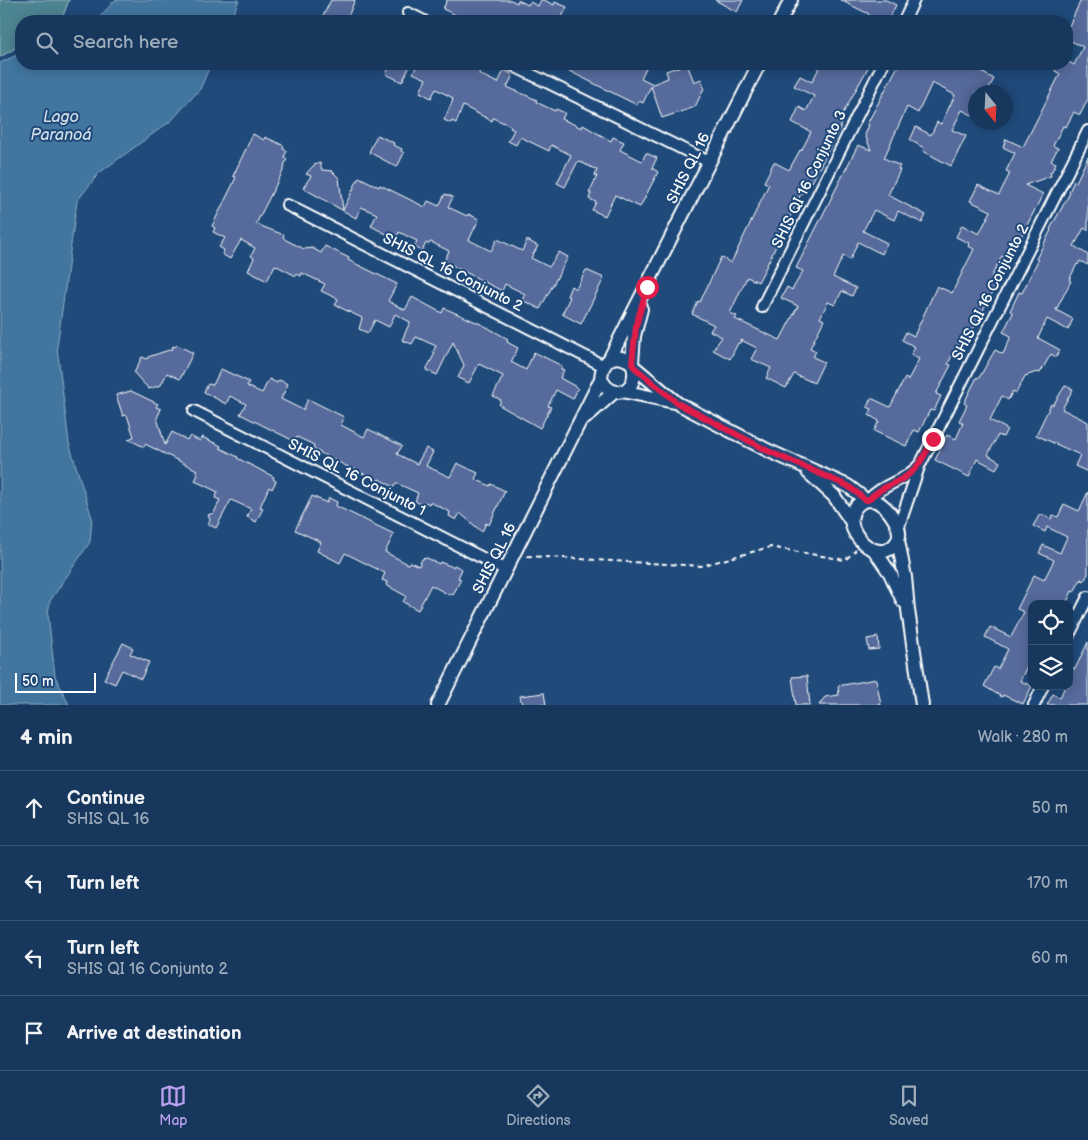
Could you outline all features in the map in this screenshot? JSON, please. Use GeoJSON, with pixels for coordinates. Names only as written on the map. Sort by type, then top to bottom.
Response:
{"type":"FeatureCollection","features":[{"type":"Feature","properties":{"kind":"street"},"geometry":{"type":"LineString","coordinates":[[783,15],[791,0]]}},
{"type":"Feature","properties":{"kind":"street"},"geometry":{"type":"LineString","coordinates":[[907,15],[914,0]]}},
{"type":"Feature","properties":{"kind":"street"},"geometry":{"type":"LineString","coordinates":[[408,13],[412,15]]}},
{"type":"Feature","properties":{"kind":"street"},"geometry":{"type":"LineString","coordinates":[[522,70],[709,162]]}},
{"type":"Feature","properties":{"kind":"street","name":"SHIS QL 16"},"geometry":{"type":"LineString","coordinates":[[607,362],[647,287],[756,70]]}},
{"type":"Feature","properties":{"kind":"street","name":"SHIS QI 16 Conjunto 3"},"geometry":{"type":"LineString","coordinates":[[762,308],[879,70]]}},
{"type":"Feature","properties":{"kind":"street","name":"SHIS QI 16 Conjunto 2"},"geometry":{"type":"LineString","coordinates":[[898,534],[919,466],[1088,131]]}},
{"type":"Feature","properties":{"kind":"street","name":"SHIS QL 16 Conjunto 2"},"geometry":{"type":"LineString","coordinates":[[288,205],[607,362]]}},
{"type":"Feature","properties":{"kind":"street","name":"SHIS QL 16"},"geometry":{"type":"LineString","coordinates":[[633,365],[636,326],[647,287]]}},
{"type":"Feature","properties":{"kind":"street"},"geometry":{"type":"LineString","coordinates":[[677,403],[618,392],[604,386],[601,379],[607,362],[622,357],[677,403],[802,467],[848,486],[866,500],[878,503],[890,514],[898,534],[922,705]]}},
{"type":"Feature","properties":{"kind":"street"},"geometry":{"type":"LineString","coordinates":[[618,392],[630,387],[634,379],[633,365]]}},
{"type":"Feature","properties":{"kind":"street","name":"SHIS QL 16"},"geometry":{"type":"LineString","coordinates":[[438,705],[601,379]]}},
{"type":"Feature","properties":{"kind":"street","name":"SHIS QL 16"},"geometry":{"type":"LineString","coordinates":[[578,425],[618,392]]}},
{"type":"Feature","properties":{"kind":"street","name":"SHIS QL 16 Conjunto 1"},"geometry":{"type":"LineString","coordinates":[[194,411],[506,570]]}},
{"type":"Feature","properties":{"kind":"street","name":"SHIS QI 16 Conjunto 2"},"geometry":{"type":"LineString","coordinates":[[866,500],[879,490],[902,479],[919,466]]}},
{"type":"Feature","properties":{"kind":"street"},"geometry":{"type":"LineString","coordinates":[[802,467],[834,496],[851,521],[856,534],[863,544],[875,551],[890,573],[908,610]]}},
{"type":"Feature","properties":{"kind":"street"},"geometry":{"type":"LineString","coordinates":[[851,521],[854,507],[866,500]]}},
{"type":"Feature","properties":{"kind":"street"},"geometry":{"type":"LineString","coordinates":[[875,551],[886,550],[893,546],[898,534]]}},
{"type":"Feature","properties":{"kind":"street"},"geometry":{"type":"LineString","coordinates":[[1073,627],[1088,597]]}},
{"type":"Feature","properties":{"kind":"street"},"geometry":{"type":"LineString","coordinates":[[1034,705],[1041,690]]}},
{"type":"Feature","properties":{"kind":"path"},"geometry":{"type":"LineString","coordinates":[[514,555],[700,566],[770,546],[845,560],[863,544]]}},
{"type":"Feature","properties":{"kind":"green space"},"geometry":{"type":"Polygon","coordinates":[[[0,0],[69,0],[63,15],[15,15],[15,48],[0,57],[0,0]]]}},
{"type":"Feature","properties":{"kind":"water"},"geometry":{"type":"Polygon","coordinates":[[[115,0],[239,0],[233,15],[102,15],[115,0]]]}},
{"type":"Feature","properties":{"kind":"water","name":"Lago Paranoá"},"geometry":{"type":"Polygon","coordinates":[[[15,56],[15,70],[208,70],[200,89],[172,120],[99,173],[77,201],[57,347],[69,443],[92,518],[90,542],[50,601],[48,614],[55,676],[69,705],[0,705],[0,63],[15,56]]]}},
{"type":"Feature","properties":{"kind":"building"},"geometry":{"type":"Polygon","coordinates":[[[331,0],[355,0],[349,15],[324,15],[331,0]]]}},
{"type":"Feature","properties":{"kind":"building"},"geometry":{"type":"Polygon","coordinates":[[[447,0],[511,0],[517,3],[518,0],[528,5],[530,2],[538,6],[541,0],[544,0],[554,5],[555,2],[567,7],[563,15],[456,15],[443,9],[447,0]]]}},
{"type":"Feature","properties":{"kind":"building"},"geometry":{"type":"Polygon","coordinates":[[[715,0],[743,0],[737,12],[715,0]]]}},
{"type":"Feature","properties":{"kind":"building"},"geometry":{"type":"Polygon","coordinates":[[[840,0],[886,0],[896,5],[891,15],[869,14],[840,0]]]}},
{"type":"Feature","properties":{"kind":"building"},"geometry":{"type":"Polygon","coordinates":[[[1081,0],[1088,0],[1088,99],[1080,115],[1074,112],[1066,127],[1063,126],[1053,146],[1058,148],[1051,161],[1056,163],[1050,172],[1051,176],[1025,185],[1043,194],[1009,260],[1002,256],[991,277],[999,280],[962,347],[957,345],[948,364],[951,365],[936,394],[941,396],[934,411],[930,410],[919,432],[914,430],[906,446],[874,431],[879,421],[869,415],[872,409],[867,407],[871,398],[890,407],[905,378],[908,380],[919,359],[911,355],[915,347],[902,340],[906,332],[914,336],[937,286],[952,293],[974,249],[968,246],[969,243],[956,237],[962,225],[979,234],[991,211],[970,201],[978,185],[999,195],[1010,173],[1006,171],[1015,153],[1003,147],[1006,139],[1023,147],[1060,74],[1055,70],[1073,70],[1073,64],[1083,47],[1073,42],[1073,17],[1081,0]]]}},
{"type":"Feature","properties":{"kind":"building"},"geometry":{"type":"Polygon","coordinates":[[[388,70],[408,70],[402,82],[386,74],[388,70]]]}},
{"type":"Feature","properties":{"kind":"building"},"geometry":{"type":"Polygon","coordinates":[[[415,70],[478,70],[480,71],[479,74],[498,83],[504,70],[513,75],[507,87],[537,100],[536,102],[555,111],[556,109],[565,113],[562,119],[582,128],[583,125],[611,141],[613,137],[624,142],[620,150],[642,161],[646,153],[657,158],[652,168],[658,172],[640,207],[615,195],[605,216],[592,210],[596,202],[589,199],[591,193],[589,193],[597,176],[595,176],[597,170],[578,161],[565,187],[557,183],[571,155],[551,145],[549,151],[520,137],[516,145],[508,141],[514,130],[510,128],[511,126],[493,118],[492,121],[463,106],[456,123],[444,120],[453,98],[436,89],[431,98],[420,92],[426,79],[413,73],[415,70]]]}},
{"type":"Feature","properties":{"kind":"building"},"geometry":{"type":"Polygon","coordinates":[[[567,70],[645,70],[641,78],[653,84],[668,78],[666,71],[689,70],[694,82],[701,79],[704,88],[695,107],[662,118],[651,86],[643,103],[639,101],[637,105],[567,70]]]}},
{"type":"Feature","properties":{"kind":"building"},"geometry":{"type":"Polygon","coordinates":[[[818,70],[867,70],[837,121],[842,124],[812,182],[809,181],[800,196],[758,282],[747,277],[730,313],[737,316],[735,319],[780,340],[798,306],[781,298],[787,287],[792,290],[803,271],[796,268],[858,145],[871,150],[865,135],[869,125],[867,124],[896,70],[985,70],[983,73],[994,79],[991,85],[968,85],[968,113],[962,110],[952,130],[966,136],[951,166],[923,151],[924,148],[910,140],[916,127],[931,135],[937,122],[941,124],[955,95],[932,83],[918,113],[907,107],[884,158],[900,166],[898,169],[900,170],[888,195],[926,215],[922,223],[898,211],[894,220],[874,210],[863,231],[887,243],[882,254],[858,242],[850,260],[843,256],[833,277],[856,288],[852,296],[842,291],[835,305],[828,302],[820,318],[824,320],[810,348],[816,351],[813,357],[824,362],[814,383],[794,374],[786,388],[766,378],[771,368],[751,359],[757,348],[741,340],[730,359],[713,350],[722,337],[710,331],[714,325],[692,314],[698,301],[700,302],[721,257],[731,263],[769,184],[764,182],[774,162],[789,170],[811,132],[792,122],[799,107],[806,111],[814,96],[794,86],[800,76],[812,82],[818,70]]]}},
{"type":"Feature","properties":{"kind":"building"},"geometry":{"type":"Polygon","coordinates":[[[253,134],[264,140],[265,137],[284,146],[283,149],[287,151],[284,157],[287,159],[285,167],[256,224],[284,235],[283,237],[286,240],[304,249],[312,248],[321,253],[325,246],[349,258],[348,260],[397,284],[388,301],[405,310],[412,297],[442,313],[444,308],[483,325],[508,339],[507,342],[518,348],[511,362],[526,370],[534,352],[562,366],[561,369],[564,370],[560,378],[578,388],[573,399],[556,390],[548,406],[551,407],[540,428],[499,405],[501,400],[493,396],[503,376],[479,364],[469,383],[458,378],[464,365],[453,342],[437,375],[426,370],[435,353],[433,352],[436,346],[416,337],[412,344],[402,340],[410,322],[395,314],[389,327],[375,320],[368,333],[359,329],[362,318],[335,305],[338,299],[321,291],[325,284],[302,273],[301,276],[297,274],[296,276],[275,265],[267,281],[248,271],[254,258],[251,256],[255,248],[241,240],[230,259],[222,254],[224,250],[219,247],[225,238],[213,232],[215,228],[212,226],[232,186],[236,177],[233,176],[253,134]]]}},
{"type":"Feature","properties":{"kind":"building"},"geometry":{"type":"Polygon","coordinates":[[[377,135],[402,149],[401,151],[404,153],[397,167],[369,152],[377,135]]]}},
{"type":"Feature","properties":{"kind":"building"},"geometry":{"type":"Polygon","coordinates":[[[1088,157],[1088,230],[1084,228],[1074,246],[1088,255],[1088,265],[1080,261],[1077,264],[1069,280],[1071,281],[1056,310],[1073,319],[1068,330],[1047,319],[1038,338],[1060,350],[1056,357],[1051,354],[1040,373],[1037,372],[1025,376],[1016,393],[1013,391],[1008,400],[1002,396],[990,420],[1007,429],[1003,437],[998,435],[988,455],[1000,462],[996,469],[977,459],[969,477],[935,460],[947,435],[956,439],[963,423],[959,421],[967,405],[964,403],[977,377],[979,378],[995,350],[1003,354],[1011,336],[1003,332],[1013,313],[1010,311],[1019,292],[1022,293],[1050,229],[1088,157]]]}},
{"type":"Feature","properties":{"kind":"building"},"geometry":{"type":"Polygon","coordinates":[[[320,163],[322,170],[332,171],[339,178],[343,210],[359,177],[425,207],[428,201],[439,206],[445,194],[453,197],[448,207],[467,216],[468,214],[479,219],[469,240],[491,251],[497,239],[522,251],[527,240],[538,246],[531,258],[549,267],[559,252],[568,257],[540,309],[522,300],[525,294],[505,284],[502,291],[444,261],[449,251],[431,242],[426,243],[422,251],[414,247],[417,241],[399,232],[396,239],[371,226],[377,214],[361,207],[356,218],[303,188],[311,176],[306,174],[314,165],[320,163]]]}},
{"type":"Feature","properties":{"kind":"building"},"geometry":{"type":"Polygon","coordinates":[[[586,270],[604,278],[581,324],[562,314],[570,297],[567,296],[571,286],[576,289],[586,270]]]}},
{"type":"Feature","properties":{"kind":"building"},"geometry":{"type":"Polygon","coordinates":[[[177,345],[193,353],[180,379],[167,373],[161,385],[149,389],[134,373],[142,357],[147,359],[172,349],[173,346],[177,345]]]}},
{"type":"Feature","properties":{"kind":"building"},"geometry":{"type":"Polygon","coordinates":[[[221,369],[249,382],[247,386],[262,393],[269,379],[277,383],[279,380],[288,384],[281,399],[303,410],[308,399],[344,417],[341,425],[364,437],[368,429],[402,446],[397,454],[417,464],[426,448],[433,452],[426,466],[450,477],[457,463],[478,473],[475,479],[505,491],[489,525],[486,523],[482,532],[460,513],[456,520],[449,516],[450,512],[430,502],[429,504],[425,502],[424,506],[415,501],[418,493],[396,483],[394,487],[379,479],[378,481],[313,449],[314,445],[297,437],[294,441],[240,414],[246,404],[230,396],[226,404],[204,392],[208,384],[213,385],[221,369]]]}},
{"type":"Feature","properties":{"kind":"building"},"geometry":{"type":"Polygon","coordinates":[[[1065,386],[1073,389],[1062,409],[1088,422],[1088,472],[1075,466],[1080,455],[1036,435],[1051,404],[1053,405],[1065,386]]]}},
{"type":"Feature","properties":{"kind":"building"},"geometry":{"type":"Polygon","coordinates":[[[131,391],[158,404],[156,407],[161,409],[157,418],[165,445],[172,432],[187,440],[190,436],[200,441],[202,437],[274,477],[273,479],[276,481],[272,489],[269,487],[260,507],[263,508],[256,522],[247,517],[251,509],[231,500],[216,528],[208,524],[210,520],[208,515],[214,513],[220,500],[215,498],[218,492],[195,481],[198,474],[195,473],[197,470],[145,444],[144,447],[128,439],[134,437],[127,415],[123,416],[116,395],[131,391]]]}},
{"type":"Feature","properties":{"kind":"building"},"geometry":{"type":"Polygon","coordinates":[[[1088,492],[1088,574],[1084,581],[1081,579],[1068,600],[1028,600],[1028,664],[1020,681],[1028,684],[1028,690],[1030,690],[1023,704],[1003,695],[1002,697],[984,686],[994,667],[998,669],[1008,649],[985,637],[990,627],[1011,637],[1024,612],[1017,609],[1034,575],[1044,580],[1054,560],[1039,553],[1043,545],[1060,553],[1067,537],[1047,527],[1045,532],[1033,526],[1040,514],[1051,519],[1053,515],[1058,517],[1064,504],[1079,511],[1088,492]]]}},
{"type":"Feature","properties":{"kind":"building"},"geometry":{"type":"Polygon","coordinates":[[[312,496],[327,503],[329,498],[337,502],[336,506],[394,534],[385,552],[408,564],[410,562],[419,566],[422,559],[427,558],[439,564],[440,562],[453,567],[454,565],[462,569],[458,578],[461,579],[453,595],[450,593],[449,595],[431,585],[418,610],[403,602],[406,596],[386,585],[387,582],[382,580],[385,573],[345,553],[340,563],[317,551],[321,542],[295,530],[312,496]]]}},
{"type":"Feature","properties":{"kind":"building"},"geometry":{"type":"Polygon","coordinates":[[[878,637],[879,649],[869,650],[867,639],[878,637]]]}},
{"type":"Feature","properties":{"kind":"building"},"geometry":{"type":"Polygon","coordinates":[[[1088,642],[1088,705],[1047,705],[1053,694],[1060,698],[1063,690],[1073,690],[1073,668],[1075,669],[1088,642]]]}},
{"type":"Feature","properties":{"kind":"building"},"geometry":{"type":"Polygon","coordinates":[[[123,643],[133,648],[130,654],[149,662],[141,679],[122,670],[115,684],[104,679],[123,643]]]}},
{"type":"Feature","properties":{"kind":"building"},"geometry":{"type":"Polygon","coordinates":[[[807,676],[810,705],[796,705],[792,677],[807,676]]]}},
{"type":"Feature","properties":{"kind":"building"},"geometry":{"type":"Polygon","coordinates":[[[876,679],[881,705],[819,705],[825,697],[839,695],[838,686],[876,679]]]}},
{"type":"Feature","properties":{"kind":"building"},"geometry":{"type":"Polygon","coordinates":[[[544,693],[546,705],[522,705],[520,696],[544,693]]]}},
{"type":"Feature","properties":{"kind":"route"},"geometry":{"type":"LineString","coordinates":[[647,287],[634,336],[632,363],[634,367],[677,403],[768,451],[848,486],[865,500],[868,500],[884,487],[910,474],[919,466],[933,439]]}}]}
